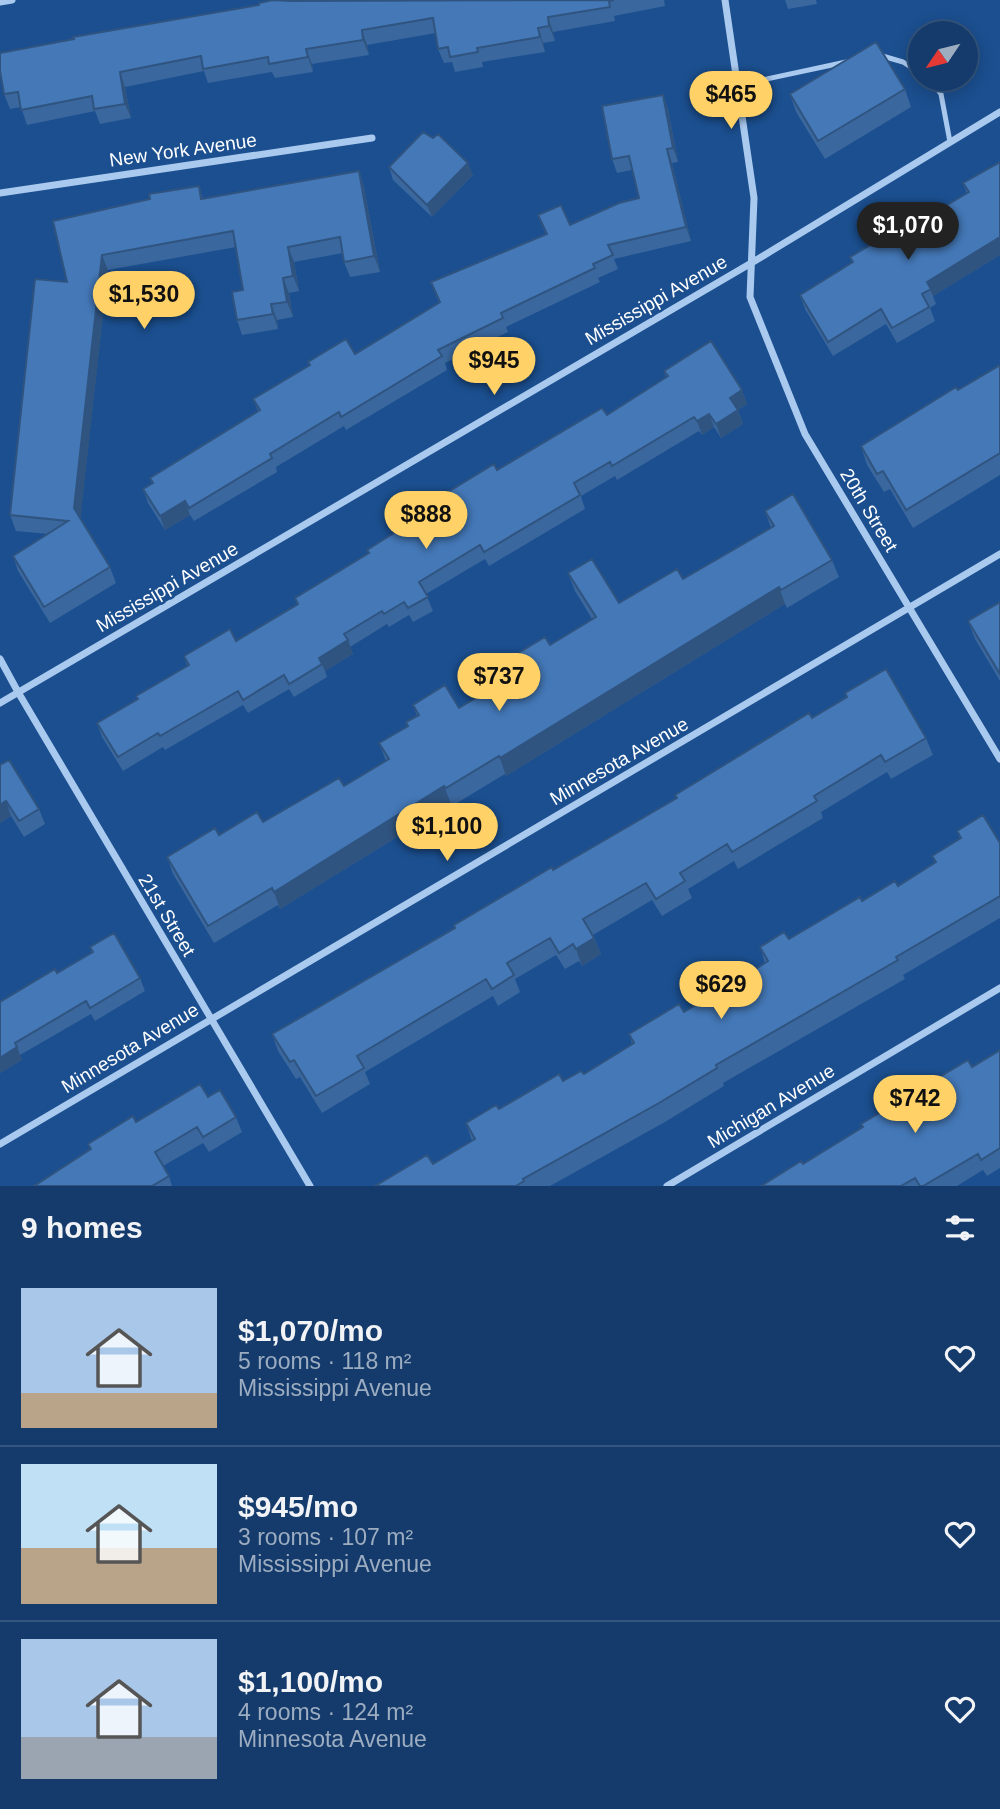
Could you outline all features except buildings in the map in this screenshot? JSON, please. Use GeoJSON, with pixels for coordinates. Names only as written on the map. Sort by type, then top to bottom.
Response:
{"type":"FeatureCollection","features":[{"type":"Feature","properties":{"kind":"street"},"geometry":{"type":"LineString","coordinates":[[0,2],[12,0]]}},
{"type":"Feature","properties":{"kind":"street","name":"20th Street"},"geometry":{"type":"LineString","coordinates":[[725,0],[754,198],[750,297],[805,434],[1000,759]]}},
{"type":"Feature","properties":{"kind":"street","name":"Mississippi Avenue"},"geometry":{"type":"LineString","coordinates":[[0,703],[753,262],[1000,112]]}},
{"type":"Feature","properties":{"kind":"street","name":"New York Avenue"},"geometry":{"type":"LineString","coordinates":[[0,193],[372,138]]}},
{"type":"Feature","properties":{"kind":"street","name":"Minnesota Avenue"},"geometry":{"type":"LineString","coordinates":[[0,1144],[1000,554]]}},
{"type":"Feature","properties":{"kind":"street","name":"21st Street"},"geometry":{"type":"LineString","coordinates":[[0,659],[310,1186]]}},
{"type":"Feature","properties":{"kind":"street","name":"Michigan Avenue"},"geometry":{"type":"LineString","coordinates":[[667,1186],[1000,988]]}},
{"type":"Feature","properties":{"kind":"lane"},"geometry":{"type":"LineString","coordinates":[[869,57],[883,55],[908,65]]}},
{"type":"Feature","properties":{"kind":"lane"},"geometry":{"type":"LineString","coordinates":[[738,85],[856,60]]}},
{"type":"Feature","properties":{"kind":"lane"},"geometry":{"type":"LineString","coordinates":[[939,91],[950,142]]}}]}
